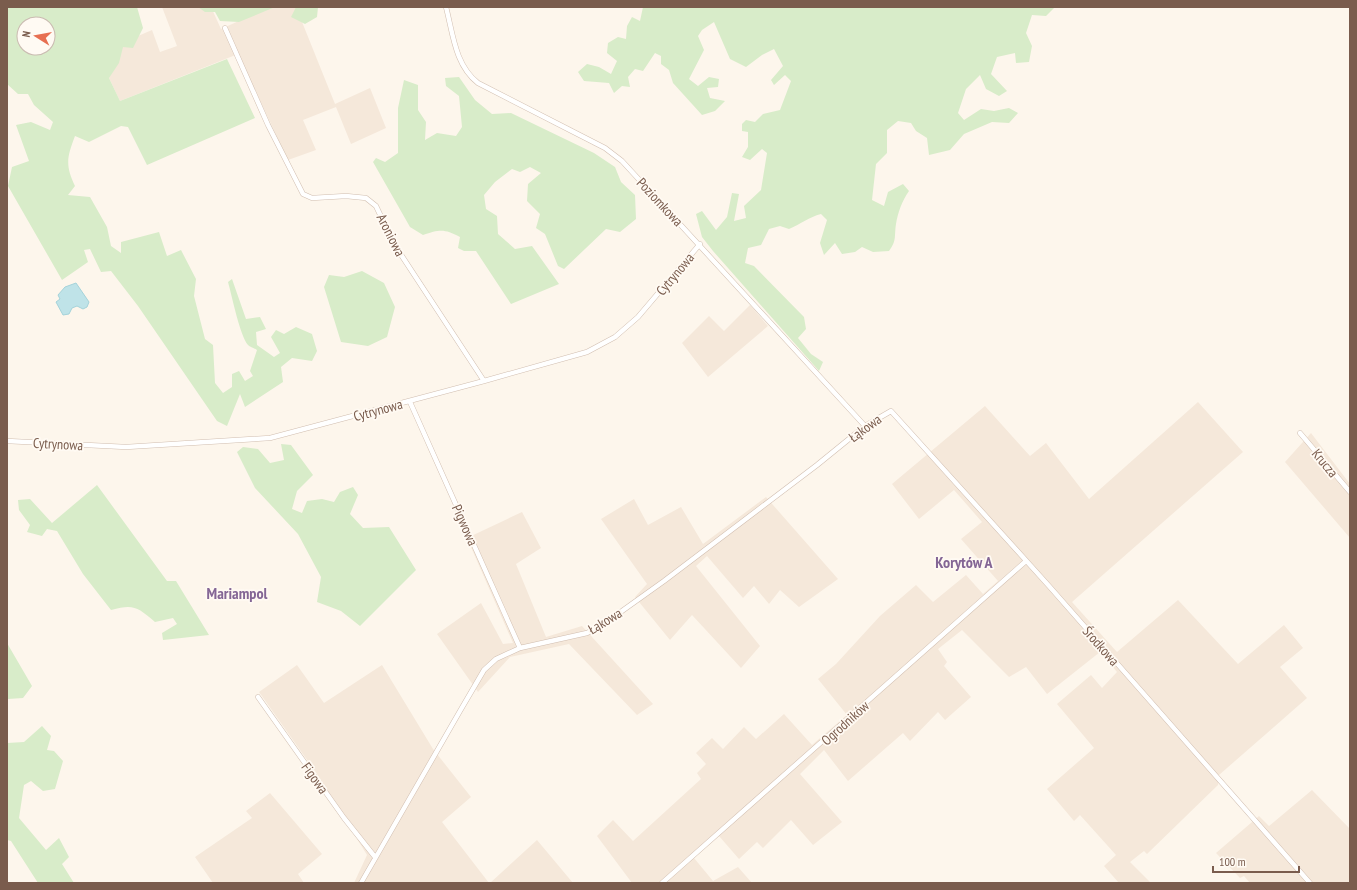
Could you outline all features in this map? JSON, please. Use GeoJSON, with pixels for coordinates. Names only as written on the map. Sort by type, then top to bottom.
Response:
{"type":"FeatureCollection","features":[{"type":"Feature","properties":{"kind":"street","name":"Poziomkowa"},"geometry":{"type":"LineString","coordinates":[[446,7],[458,56],[470,77],[478,83],[605,148],[622,161],[700,244],[865,426]]}},
{"type":"Feature","properties":{"kind":"street","name":"Aroniowa"},"geometry":{"type":"LineString","coordinates":[[225,28],[268,125],[303,194],[312,198],[346,196],[366,198],[376,206],[394,244],[484,382]]}},
{"type":"Feature","properties":{"kind":"street","name":"Cytrynowa"},"geometry":{"type":"LineString","coordinates":[[7,441],[126,447],[270,438],[484,382],[587,352],[615,337],[638,317],[700,244]]}},
{"type":"Feature","properties":{"kind":"street","name":"Pigwowa"},"geometry":{"type":"LineString","coordinates":[[410,402],[520,648]]}},
{"type":"Feature","properties":{"kind":"street","name":"Łąkowa"},"geometry":{"type":"LineString","coordinates":[[361,883],[484,670],[496,659],[520,648],[586,633],[601,626],[756,512],[865,426],[891,410]]}},
{"type":"Feature","properties":{"kind":"street","name":"Środkowa"},"geometry":{"type":"LineString","coordinates":[[891,410],[1310,883]]}},
{"type":"Feature","properties":{"kind":"street","name":"Krucza"},"geometry":{"type":"LineString","coordinates":[[1300,433],[1350,492]]}},
{"type":"Feature","properties":{"kind":"street","name":"Ogrodników"},"geometry":{"type":"LineString","coordinates":[[662,883],[1026,561]]}},
{"type":"Feature","properties":{"kind":"street","name":"Figowa"},"geometry":{"type":"LineString","coordinates":[[258,697],[344,818],[375,857]]}},
{"type":"Feature","properties":{"kind":"shaded area"},"geometry":{"type":"Polygon","coordinates":[[[162,7],[211,7],[221,29],[270,7],[296,7],[335,104],[370,88],[386,128],[351,144],[336,107],[303,120],[316,150],[288,160],[238,54],[120,101],[109,78],[124,42],[152,30],[160,52],[177,46],[162,7]]]}},
{"type":"Feature","properties":{"kind":"shaded area"},"geometry":{"type":"Polygon","coordinates":[[[750,305],[768,326],[708,377],[682,343],[709,316],[724,331],[750,305]]]}},
{"type":"Feature","properties":{"kind":"shaded area"},"geometry":{"type":"Polygon","coordinates":[[[1198,402],[1243,452],[1072,602],[1117,652],[1178,600],[1238,664],[1284,625],[1303,648],[1280,667],[1307,698],[1219,775],[1218,785],[1147,854],[1144,851],[1130,862],[1151,883],[1119,883],[1104,866],[1116,855],[1080,815],[1074,821],[1047,789],[1094,748],[1057,704],[1091,675],[1102,688],[1117,672],[1100,652],[1047,694],[1026,667],[1009,677],[962,630],[938,649],[947,662],[944,666],[971,697],[945,720],[938,712],[910,741],[903,733],[848,781],[824,750],[800,774],[842,822],[813,845],[791,820],[763,848],[757,842],[739,859],[719,836],[694,858],[713,881],[738,867],[752,883],[632,883],[597,836],[613,820],[633,841],[701,779],[697,773],[706,764],[696,753],[712,738],[723,749],[744,727],[756,739],[784,714],[812,745],[847,715],[818,679],[836,664],[880,616],[916,585],[933,602],[966,575],[983,594],[998,581],[961,539],[982,522],[954,490],[919,519],[892,484],[985,406],[1030,456],[1046,443],[1089,499],[1198,402]]]}},
{"type":"Feature","properties":{"kind":"shaded area"},"geometry":{"type":"Polygon","coordinates":[[[1311,433],[1350,484],[1350,538],[1285,462],[1311,433]]]}},
{"type":"Feature","properties":{"kind":"shaded area"},"geometry":{"type":"Polygon","coordinates":[[[766,497],[838,579],[799,607],[780,590],[769,604],[754,586],[743,598],[707,556],[696,566],[760,646],[741,668],[692,615],[670,640],[635,597],[647,584],[601,519],[634,499],[648,525],[681,507],[703,544],[766,497]]]}},
{"type":"Feature","properties":{"kind":"shaded area"},"geometry":{"type":"Polygon","coordinates":[[[522,512],[541,548],[516,564],[546,637],[582,626],[653,704],[637,715],[569,644],[510,657],[478,692],[437,634],[481,603],[503,644],[513,643],[467,538],[522,512]]]}},
{"type":"Feature","properties":{"kind":"shaded area"},"geometry":{"type":"Polygon","coordinates":[[[297,665],[324,703],[382,665],[433,749],[471,797],[442,822],[489,883],[354,883],[367,855],[317,774],[259,692],[297,665]]]}},
{"type":"Feature","properties":{"kind":"shaded area"},"geometry":{"type":"Polygon","coordinates":[[[1312,790],[1350,829],[1350,883],[1250,883],[1244,876],[1240,878],[1216,853],[1259,816],[1269,826],[1312,790]]]}},
{"type":"Feature","properties":{"kind":"shaded area"},"geometry":{"type":"Polygon","coordinates":[[[270,793],[322,854],[298,874],[304,883],[213,883],[195,857],[252,818],[246,811],[270,793]]]}},
{"type":"Feature","properties":{"kind":"shaded area"},"geometry":{"type":"Polygon","coordinates":[[[537,840],[573,883],[490,883],[537,840]]]}},
{"type":"Feature","properties":{"kind":"green space"},"geometry":{"type":"Polygon","coordinates":[[[7,7],[137,7],[143,28],[133,48],[123,47],[119,63],[109,78],[120,101],[227,59],[255,118],[147,165],[128,127],[121,126],[89,142],[75,136],[70,150],[68,166],[75,186],[68,195],[90,197],[107,227],[111,246],[121,253],[121,242],[159,232],[167,256],[181,250],[196,279],[194,296],[205,339],[213,345],[215,383],[223,393],[232,387],[232,374],[239,371],[245,381],[253,376],[250,371],[257,350],[248,345],[242,333],[228,282],[232,279],[246,319],[260,317],[266,329],[256,332],[257,345],[274,357],[280,353],[271,337],[276,330],[284,334],[296,327],[312,334],[317,351],[312,361],[292,358],[281,367],[283,382],[245,407],[240,394],[227,426],[217,421],[138,306],[111,271],[101,272],[90,249],[84,250],[88,262],[62,280],[8,186],[12,167],[29,161],[16,125],[31,122],[50,130],[53,122],[34,105],[28,94],[18,94],[7,84],[7,7]]]}},
{"type":"Feature","properties":{"kind":"green space"},"geometry":{"type":"Polygon","coordinates":[[[198,7],[275,7],[239,22],[220,21],[215,12],[205,12],[198,7]]]}},
{"type":"Feature","properties":{"kind":"green space"},"geometry":{"type":"Polygon","coordinates":[[[296,7],[318,7],[317,17],[305,24],[291,17],[296,7]]]}},
{"type":"Feature","properties":{"kind":"green space"},"geometry":{"type":"Polygon","coordinates":[[[643,7],[1055,7],[1046,16],[1032,15],[1026,33],[1032,46],[1029,62],[1016,63],[1015,53],[997,57],[991,74],[1007,91],[999,96],[986,89],[980,75],[966,89],[958,113],[964,120],[981,109],[994,111],[1009,108],[1018,113],[1009,123],[992,122],[964,134],[950,150],[929,155],[927,138],[916,131],[911,123],[898,121],[887,130],[887,153],[876,164],[872,200],[884,206],[888,192],[903,184],[909,191],[899,211],[894,241],[889,251],[873,252],[862,247],[855,252],[842,254],[835,243],[824,255],[820,243],[827,220],[821,214],[789,229],[780,226],[769,229],[761,245],[748,248],[745,263],[754,266],[804,317],[806,329],[798,338],[811,354],[823,362],[819,371],[702,237],[696,214],[702,211],[716,230],[727,217],[732,193],[739,194],[734,221],[746,218],[744,206],[761,190],[767,153],[762,149],[750,160],[742,157],[748,147],[748,132],[742,131],[742,124],[746,120],[755,122],[763,114],[780,110],[791,81],[785,75],[774,85],[771,80],[783,66],[774,49],[762,55],[746,67],[730,59],[714,22],[702,30],[698,36],[704,50],[689,79],[698,86],[709,77],[719,79],[718,87],[707,88],[710,98],[725,101],[715,111],[702,115],[673,83],[669,70],[661,64],[661,56],[655,53],[643,71],[635,69],[628,77],[630,87],[622,86],[614,93],[609,83],[584,81],[578,72],[587,64],[599,67],[611,74],[617,61],[607,53],[608,43],[618,37],[626,39],[627,26],[632,17],[640,21],[643,7]]]}},
{"type":"Feature","properties":{"kind":"green space"},"geometry":{"type":"Polygon","coordinates":[[[459,77],[475,100],[492,114],[511,113],[594,153],[615,167],[621,182],[635,195],[636,219],[620,232],[606,229],[564,269],[558,266],[545,234],[536,228],[540,214],[527,201],[528,184],[541,173],[530,167],[520,172],[512,169],[495,182],[484,195],[486,209],[497,216],[498,234],[515,249],[532,246],[559,284],[511,304],[476,251],[464,251],[458,248],[460,237],[446,231],[423,235],[410,227],[373,162],[376,158],[385,162],[398,153],[398,108],[404,80],[418,85],[418,110],[426,122],[425,140],[437,133],[456,136],[462,127],[459,96],[446,86],[445,78],[459,77]]]}},
{"type":"Feature","properties":{"kind":"green space"},"geometry":{"type":"Polygon","coordinates":[[[362,271],[384,283],[395,307],[387,337],[368,346],[341,342],[324,287],[329,275],[344,277],[362,271]]]}},
{"type":"Feature","properties":{"kind":"green space"},"geometry":{"type":"Polygon","coordinates":[[[281,444],[291,445],[313,475],[297,491],[292,509],[302,513],[307,501],[322,499],[334,502],[340,492],[353,487],[358,495],[350,514],[363,528],[389,527],[416,570],[360,626],[341,611],[317,602],[321,577],[298,534],[255,488],[237,452],[243,447],[258,449],[270,463],[284,460],[281,444]]]}},
{"type":"Feature","properties":{"kind":"green space"},"geometry":{"type":"Polygon","coordinates":[[[97,485],[167,581],[176,581],[209,635],[163,640],[162,633],[177,624],[173,618],[155,622],[135,608],[125,607],[111,610],[83,574],[57,531],[47,529],[42,536],[27,532],[30,525],[19,510],[18,500],[30,499],[52,523],[97,485]]]}},
{"type":"Feature","properties":{"kind":"green space"},"geometry":{"type":"Polygon","coordinates":[[[7,643],[32,686],[23,698],[8,699],[7,701],[7,643]]]}},
{"type":"Feature","properties":{"kind":"green space"},"geometry":{"type":"Polygon","coordinates":[[[42,726],[51,736],[47,750],[54,751],[63,761],[55,789],[43,791],[31,781],[24,785],[19,818],[46,850],[59,838],[69,857],[62,864],[74,883],[38,883],[11,841],[7,840],[7,743],[24,742],[42,726]]]}},
{"type":"Feature","properties":{"kind":"water"},"geometry":{"type":"Polygon","coordinates":[[[76,283],[89,302],[87,307],[83,309],[77,306],[72,308],[69,314],[63,315],[56,302],[60,299],[58,295],[65,287],[76,283]]]}},
{"type":"Feature","properties":{"kind":"district","name":"Korytów A"},"geometry":{"type":"Point","coordinates":[964,562]}},
{"type":"Feature","properties":{"kind":"district","name":"Mariampol"},"geometry":{"type":"Point","coordinates":[237,593]}}]}
